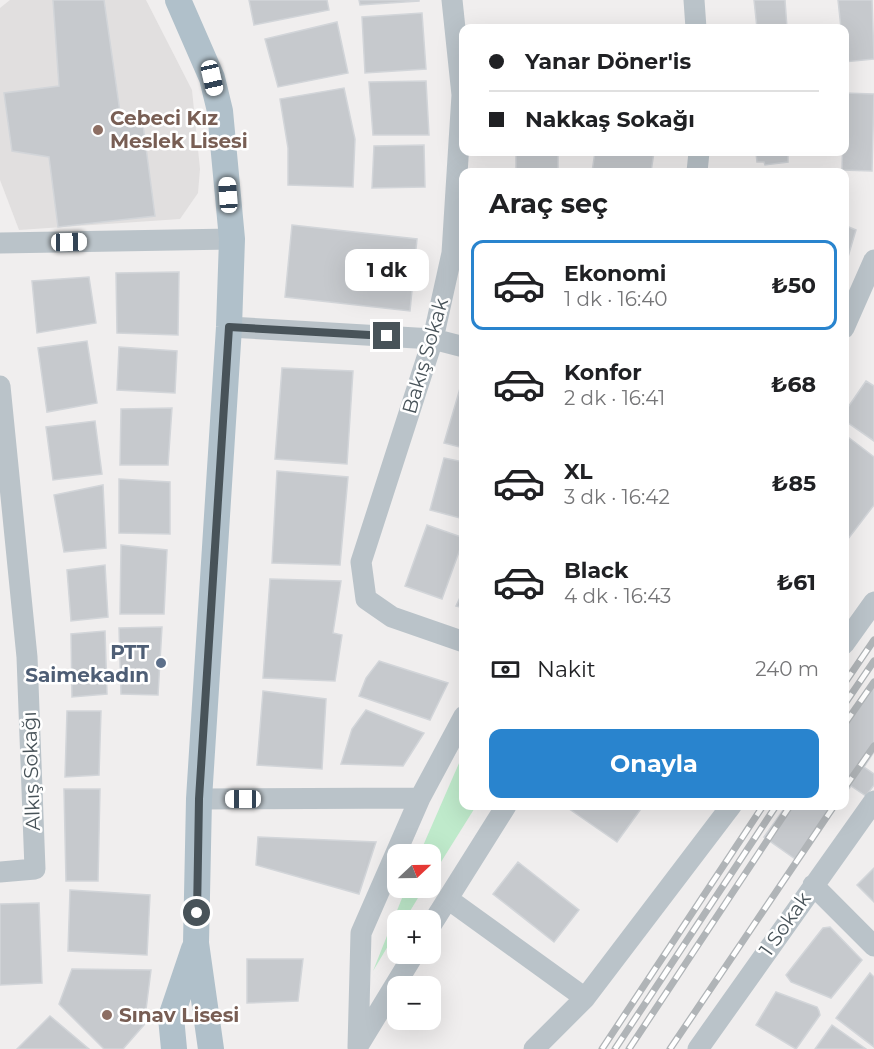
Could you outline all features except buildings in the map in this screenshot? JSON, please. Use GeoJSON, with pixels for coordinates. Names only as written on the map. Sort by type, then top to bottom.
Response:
{"type":"FeatureCollection","features":[{"type":"Feature","properties":{"kind":"main road"},"geometry":{"type":"LineString","coordinates":[[178,0],[212,78],[220,111],[232,239],[229,327],[199,799],[196,943],[211,1049]]}},
{"type":"Feature","properties":{"kind":"main road"},"geometry":{"type":"LineString","coordinates":[[174,1049],[171,1017],[196,943]]}},
{"type":"Feature","properties":{"kind":"street","name":"Bakış Sokak"},"geometry":{"type":"LineString","coordinates":[[452,0],[459,66]]}},
{"type":"Feature","properties":{"kind":"street"},"geometry":{"type":"LineString","coordinates":[[694,0],[696,24]]}},
{"type":"Feature","properties":{"kind":"street","name":"Bakış Sokak"},"geometry":{"type":"LineString","coordinates":[[459,143],[452,254],[433,339],[361,562],[366,599],[392,617],[459,640]]}},
{"type":"Feature","properties":{"kind":"street"},"geometry":{"type":"LineString","coordinates":[[0,243],[232,239]]}},
{"type":"Feature","properties":{"kind":"street"},"geometry":{"type":"LineString","coordinates":[[849,317],[874,261]]}},
{"type":"Feature","properties":{"kind":"street"},"geometry":{"type":"LineString","coordinates":[[229,327],[433,339],[459,346]]}},
{"type":"Feature","properties":{"kind":"street","name":"Alkış Sokağı"},"geometry":{"type":"LineString","coordinates":[[0,386],[5,477],[27,657],[35,869],[0,872]]}},
{"type":"Feature","properties":{"kind":"street"},"geometry":{"type":"LineString","coordinates":[[849,637],[874,602]]}},
{"type":"Feature","properties":{"kind":"street"},"geometry":{"type":"LineString","coordinates":[[359,1048],[361,933],[420,798],[459,725]]}},
{"type":"Feature","properties":{"kind":"street"},"geometry":{"type":"LineString","coordinates":[[199,799],[420,798]]}},
{"type":"Feature","properties":{"kind":"street","name":"1 Sokak"},"geometry":{"type":"LineString","coordinates":[[698,1049],[874,801]]}},
{"type":"Feature","properties":{"kind":"street"},"geometry":{"type":"LineString","coordinates":[[441,910],[504,810]]}},
{"type":"Feature","properties":{"kind":"street"},"geometry":{"type":"LineString","coordinates":[[534,1049],[585,998],[728,810]]}},
{"type":"Feature","properties":{"kind":"street"},"geometry":{"type":"LineString","coordinates":[[813,885],[874,946]]}},
{"type":"Feature","properties":{"kind":"street"},"geometry":{"type":"LineString","coordinates":[[448,899],[585,998]]}},
{"type":"Feature","properties":{"kind":"street"},"geometry":{"type":"LineString","coordinates":[[359,1048],[408,964]]}},
{"type":"Feature","properties":{"kind":"shaded area","name":"Cebeci Kız Meslek Lisesi"},"geometry":{"type":"Polygon","coordinates":[[[10,0],[146,0],[192,90],[200,169],[198,193],[180,219],[19,230],[0,180],[0,8],[10,0]]]}},
{"type":"Feature","properties":{"kind":"green space"},"geometry":{"type":"Polygon","coordinates":[[[459,763],[459,810],[474,810],[441,862],[441,844],[424,844],[459,763]]]}},
{"type":"Feature","properties":{"kind":"green space"},"geometry":{"type":"Polygon","coordinates":[[[402,898],[418,898],[411,910],[397,910],[402,898]]]}},
{"type":"Feature","properties":{"kind":"green space"},"geometry":{"type":"Polygon","coordinates":[[[387,936],[387,948],[373,971],[387,936]]]}},
{"type":"Feature","properties":{"kind":"railway"},"geometry":{"type":"LineString","coordinates":[[849,677],[874,640]]}},
{"type":"Feature","properties":{"kind":"railway"},"geometry":{"type":"LineString","coordinates":[[849,698],[874,661]]}},
{"type":"Feature","properties":{"kind":"railway"},"geometry":{"type":"LineString","coordinates":[[849,718],[874,682]]}},
{"type":"Feature","properties":{"kind":"railway"},"geometry":{"type":"LineString","coordinates":[[849,782],[874,746]]}},
{"type":"Feature","properties":{"kind":"railway"},"geometry":{"type":"LineString","coordinates":[[602,1049],[760,810]]}},
{"type":"Feature","properties":{"kind":"railway"},"geometry":{"type":"LineString","coordinates":[[615,1049],[773,810]]}},
{"type":"Feature","properties":{"kind":"railway"},"geometry":{"type":"LineString","coordinates":[[629,1049],[787,810]]}},
{"type":"Feature","properties":{"kind":"railway"},"geometry":{"type":"LineString","coordinates":[[670,1049],[831,810]]}},
{"type":"Feature","properties":{"kind":"place","name":"Cebeci Kız Meslek Lisesi"},"geometry":{"type":"Point","coordinates":[98,130]}},
{"type":"Feature","properties":{"kind":"place","name":"PTT Saimekadın"},"geometry":{"type":"Point","coordinates":[161,663]}},
{"type":"Feature","properties":{"kind":"place","name":"Sınav Lisesi"},"geometry":{"type":"Point","coordinates":[107,1015]}},
{"type":"Feature","properties":{"kind":"route"},"geometry":{"type":"LineString","coordinates":[[197,913],[199,799],[229,327],[387,336]]}}]}
